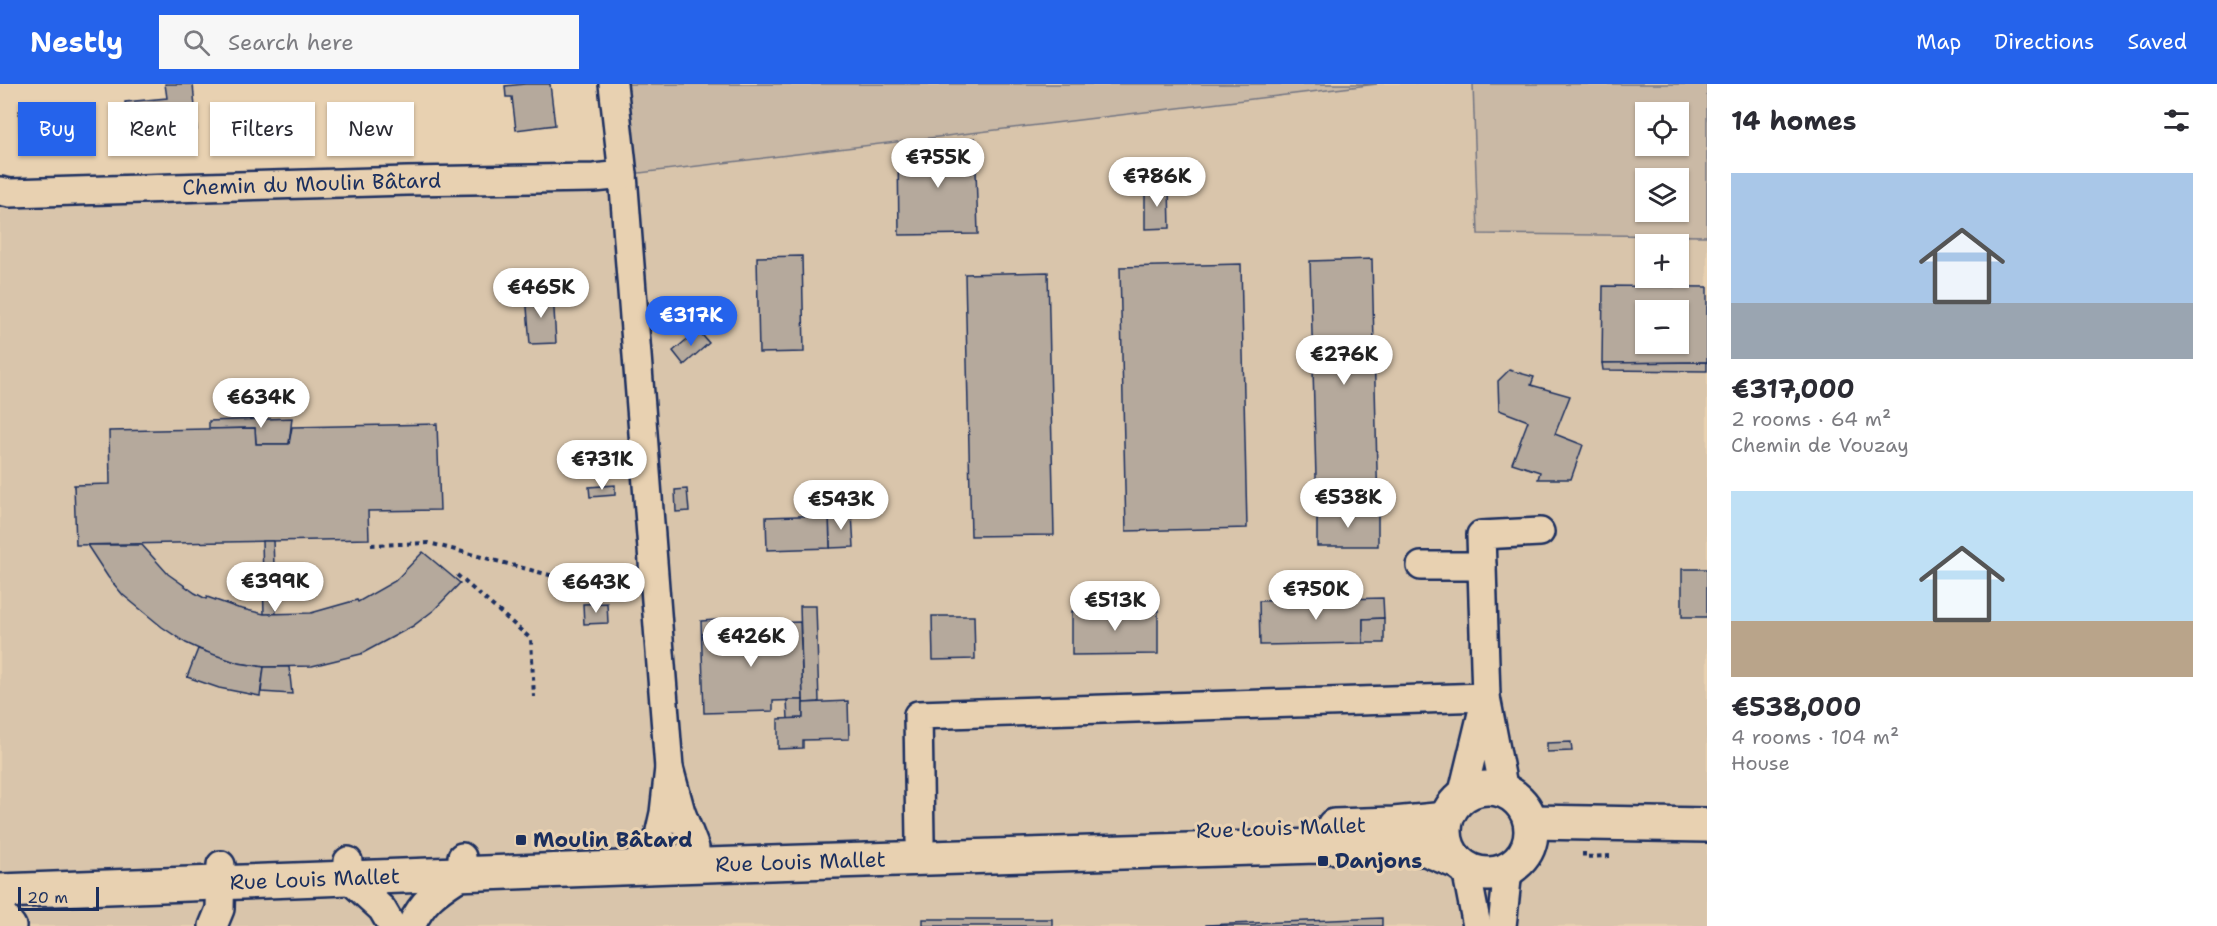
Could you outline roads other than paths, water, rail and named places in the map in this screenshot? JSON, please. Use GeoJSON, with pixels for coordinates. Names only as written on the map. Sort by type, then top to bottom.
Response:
{"type":"FeatureCollection","features":[{"type":"Feature","properties":{"kind":"main road","name":"Rue Louis Mallet"},"geometry":{"type":"LineString","coordinates":[[0,891],[222,874],[675,855],[920,840],[1394,824],[1454,807],[1476,789],[1490,788],[1504,791]]}},
{"type":"Feature","properties":{"kind":"main road"},"geometry":{"type":"LineString","coordinates":[[1504,791],[1516,798],[1526,809],[1531,822],[1531,836],[1527,850],[1520,862],[1508,870]]}},
{"type":"Feature","properties":{"kind":"main road"},"geometry":{"type":"LineString","coordinates":[[1454,807],[1444,834],[1447,848],[1461,865]]}},
{"type":"Feature","properties":{"kind":"main road"},"geometry":{"type":"LineString","coordinates":[[1531,822],[1707,825]]}},
{"type":"Feature","properties":{"kind":"main road","name":"Rue Louis Mallet"},"geometry":{"type":"LineString","coordinates":[[675,855],[1316,846],[1426,849],[1487,875],[1508,870]]}},
{"type":"Feature","properties":{"kind":"main road","name":"Rue Louis Mallet"},"geometry":{"type":"LineString","coordinates":[[0,871],[222,874]]}},
{"type":"Feature","properties":{"kind":"street"},"geometry":{"type":"LineString","coordinates":[[613,84],[623,175],[669,768],[664,813],[675,855]]}},
{"type":"Feature","properties":{"kind":"street","name":"Chemin du Moulin Bâtard"},"geometry":{"type":"LineString","coordinates":[[0,191],[10,193],[407,181],[594,178],[623,175]]}},
{"type":"Feature","properties":{"kind":"street"},"geometry":{"type":"LineString","coordinates":[[1504,791],[1486,696],[1481,535],[1540,532]]}},
{"type":"Feature","properties":{"kind":"street"},"geometry":{"type":"LineString","coordinates":[[1421,566],[1482,566]]}},
{"type":"Feature","properties":{"kind":"street"},"geometry":{"type":"LineString","coordinates":[[1454,807],[1486,696]]}},
{"type":"Feature","properties":{"kind":"street"},"geometry":{"type":"LineString","coordinates":[[920,840],[918,715],[1486,696]]}},
{"type":"Feature","properties":{"kind":"street"},"geometry":{"type":"LineString","coordinates":[[669,768],[681,812],[675,855]]}},
{"type":"Feature","properties":{"kind":"street"},"geometry":{"type":"LineString","coordinates":[[411,926],[419,910],[431,895],[463,865]]}},
{"type":"Feature","properties":{"kind":"street"},"geometry":{"type":"LineString","coordinates":[[1461,865],[1477,926]]}},
{"type":"Feature","properties":{"kind":"street"},"geometry":{"type":"LineString","coordinates":[[348,869],[382,909],[392,926]]}},
{"type":"Feature","properties":{"kind":"street"},"geometry":{"type":"LineString","coordinates":[[1502,926],[1508,870]]}},
{"type":"Feature","properties":{"kind":"street"},"geometry":{"type":"LineString","coordinates":[[213,926],[220,909],[222,874]]}},
{"type":"Feature","properties":{"kind":"street"},"geometry":{"type":"LineString","coordinates":[[0,911],[12,926]]}},
{"type":"Feature","properties":{"kind":"place","name":"Moulin Bâtard"},"geometry":{"type":"Point","coordinates":[521,840]}},
{"type":"Feature","properties":{"kind":"place","name":"Danjons"},"geometry":{"type":"Point","coordinates":[1323,861]}}]}
